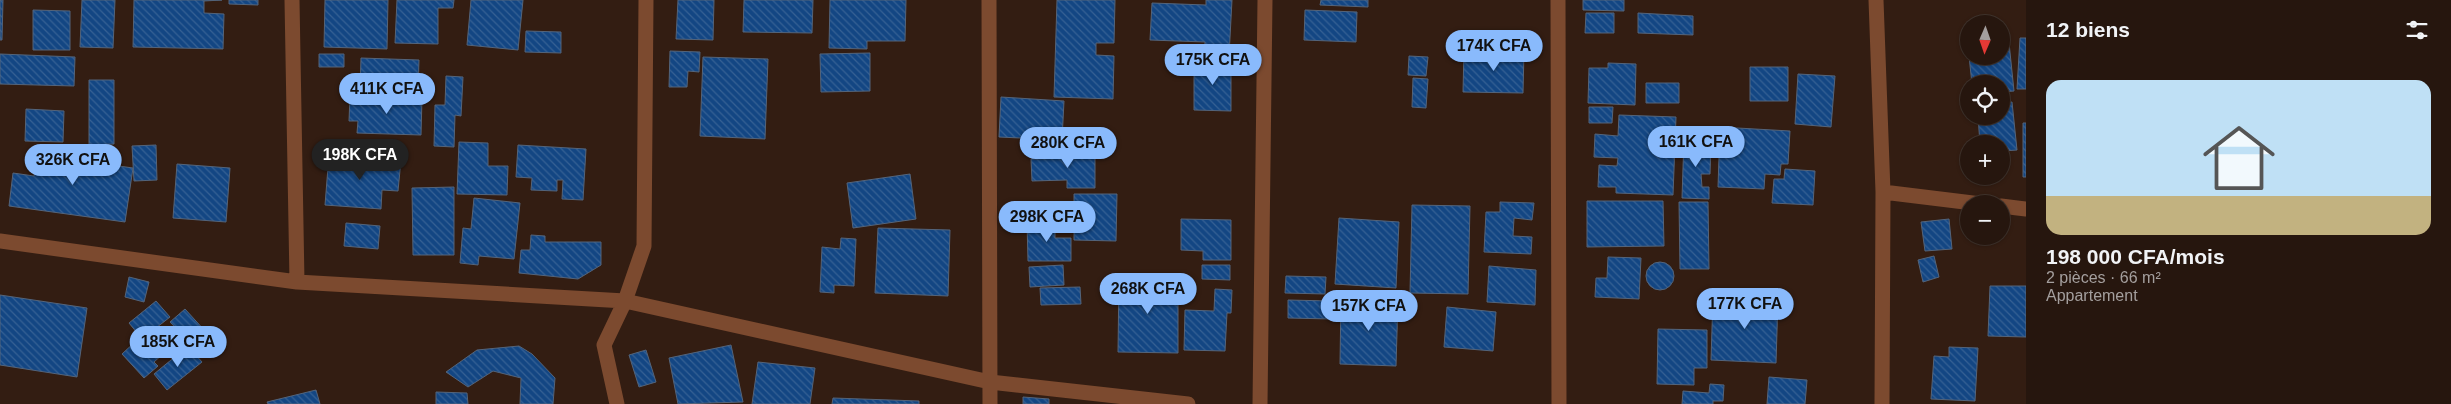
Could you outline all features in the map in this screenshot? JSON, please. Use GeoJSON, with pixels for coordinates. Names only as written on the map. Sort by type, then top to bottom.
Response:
{"type":"FeatureCollection","features":[{"type":"Feature","properties":{"kind":"street"},"geometry":{"type":"LineString","coordinates":[[292,0],[297,282]]}},
{"type":"Feature","properties":{"kind":"street"},"geometry":{"type":"LineString","coordinates":[[617,404],[604,345],[625,300],[644,246],[646,0]]}},
{"type":"Feature","properties":{"kind":"street"},"geometry":{"type":"LineString","coordinates":[[989,0],[990,404]]}},
{"type":"Feature","properties":{"kind":"street"},"geometry":{"type":"LineString","coordinates":[[1260,404],[1265,0]]}},
{"type":"Feature","properties":{"kind":"street"},"geometry":{"type":"LineString","coordinates":[[1558,0],[1559,404]]}},
{"type":"Feature","properties":{"kind":"street"},"geometry":{"type":"LineString","coordinates":[[1876,0],[1883,192],[1882,404]]}},
{"type":"Feature","properties":{"kind":"street"},"geometry":{"type":"LineString","coordinates":[[1883,192],[1960,202]]}},
{"type":"Feature","properties":{"kind":"street"},"geometry":{"type":"LineString","coordinates":[[2010,207],[2026,209]]}},
{"type":"Feature","properties":{"kind":"street"},"geometry":{"type":"LineString","coordinates":[[0,241],[297,282],[625,300],[990,382],[1188,404]]}},
{"type":"Feature","properties":{"kind":"building"},"geometry":{"type":"Polygon","coordinates":[[[0,0],[3,0],[2,40],[0,40],[0,0]]]}},
{"type":"Feature","properties":{"kind":"building"},"geometry":{"type":"Polygon","coordinates":[[[82,0],[115,0],[113,48],[80,47],[82,0]]]}},
{"type":"Feature","properties":{"kind":"building"},"geometry":{"type":"Polygon","coordinates":[[[134,0],[222,0],[204,1],[204,13],[224,14],[223,49],[133,47],[134,0]]]}},
{"type":"Feature","properties":{"kind":"building"},"geometry":{"type":"Polygon","coordinates":[[[229,0],[258,0],[258,5],[229,4],[229,0]]]}},
{"type":"Feature","properties":{"kind":"building"},"geometry":{"type":"Polygon","coordinates":[[[325,0],[388,0],[387,49],[324,47],[325,0]]]}},
{"type":"Feature","properties":{"kind":"building"},"geometry":{"type":"Polygon","coordinates":[[[397,0],[454,0],[453,8],[438,8],[438,44],[395,43],[397,0]]]}},
{"type":"Feature","properties":{"kind":"building"},"geometry":{"type":"Polygon","coordinates":[[[471,0],[523,0],[518,50],[467,45],[471,0]]]}},
{"type":"Feature","properties":{"kind":"building"},"geometry":{"type":"Polygon","coordinates":[[[678,0],[714,0],[713,40],[676,39],[678,0]]]}},
{"type":"Feature","properties":{"kind":"building"},"geometry":{"type":"Polygon","coordinates":[[[744,0],[813,0],[812,33],[743,32],[744,0]]]}},
{"type":"Feature","properties":{"kind":"building"},"geometry":{"type":"Polygon","coordinates":[[[830,0],[906,0],[905,41],[867,41],[867,49],[829,48],[830,0]]]}},
{"type":"Feature","properties":{"kind":"building"},"geometry":{"type":"Polygon","coordinates":[[[1057,0],[1115,0],[1114,43],[1096,43],[1096,55],[1114,56],[1113,99],[1054,97],[1057,0]]]}},
{"type":"Feature","properties":{"kind":"building"},"geometry":{"type":"Polygon","coordinates":[[[1206,0],[1232,0],[1229,56],[1204,55],[1205,42],[1150,40],[1152,3],[1206,5],[1206,0]]]}},
{"type":"Feature","properties":{"kind":"building"},"geometry":{"type":"Polygon","coordinates":[[[1321,0],[1368,0],[1368,7],[1320,5],[1321,0]]]}},
{"type":"Feature","properties":{"kind":"building"},"geometry":{"type":"Polygon","coordinates":[[[1583,0],[1624,0],[1624,11],[1583,10],[1583,0]]]}},
{"type":"Feature","properties":{"kind":"building"},"geometry":{"type":"Polygon","coordinates":[[[33,10],[70,11],[70,50],[33,50],[33,10]]]}},
{"type":"Feature","properties":{"kind":"building"},"geometry":{"type":"Polygon","coordinates":[[[1305,10],[1357,12],[1356,42],[1304,40],[1305,10]]]}},
{"type":"Feature","properties":{"kind":"building"},"geometry":{"type":"Polygon","coordinates":[[[1586,13],[1614,13],[1614,33],[1585,33],[1586,13]]]}},
{"type":"Feature","properties":{"kind":"building"},"geometry":{"type":"Polygon","coordinates":[[[1638,13],[1693,16],[1693,35],[1638,33],[1638,13]]]}},
{"type":"Feature","properties":{"kind":"building"},"geometry":{"type":"Polygon","coordinates":[[[526,31],[561,32],[561,53],[525,52],[526,31]]]}},
{"type":"Feature","properties":{"kind":"building"},"geometry":{"type":"Polygon","coordinates":[[[2020,38],[2026,38],[2026,89],[2017,89],[2020,38]]]}},
{"type":"Feature","properties":{"kind":"building"},"geometry":{"type":"Polygon","coordinates":[[[1464,50],[1524,51],[1523,93],[1463,92],[1464,50]]]}},
{"type":"Feature","properties":{"kind":"building"},"geometry":{"type":"Polygon","coordinates":[[[670,51],[700,52],[699,72],[688,71],[687,87],[669,87],[670,51]]]}},
{"type":"Feature","properties":{"kind":"building"},"geometry":{"type":"Polygon","coordinates":[[[2010,52],[2014,91],[2010,91],[2010,75],[1971,75],[1970,65],[2010,65],[2010,52]]]}},
{"type":"Feature","properties":{"kind":"building"},"geometry":{"type":"Polygon","coordinates":[[[870,53],[870,91],[821,92],[820,54],[870,53]]]}},
{"type":"Feature","properties":{"kind":"building"},"geometry":{"type":"Polygon","coordinates":[[[0,54],[75,57],[74,86],[0,84],[0,54]]]}},
{"type":"Feature","properties":{"kind":"building"},"geometry":{"type":"Polygon","coordinates":[[[319,54],[344,54],[344,67],[319,67],[319,54]]]}},
{"type":"Feature","properties":{"kind":"building"},"geometry":{"type":"Polygon","coordinates":[[[1409,56],[1428,57],[1426,76],[1408,75],[1409,56]]]}},
{"type":"Feature","properties":{"kind":"building"},"geometry":{"type":"Polygon","coordinates":[[[703,57],[768,59],[765,139],[700,136],[703,57]]]}},
{"type":"Feature","properties":{"kind":"building"},"geometry":{"type":"Polygon","coordinates":[[[361,58],[419,60],[418,92],[360,91],[361,58]]]}},
{"type":"Feature","properties":{"kind":"building"},"geometry":{"type":"Polygon","coordinates":[[[1194,61],[1231,61],[1231,111],[1194,110],[1194,61]]]}},
{"type":"Feature","properties":{"kind":"building"},"geometry":{"type":"Polygon","coordinates":[[[1608,63],[1636,64],[1635,105],[1588,103],[1589,68],[1608,68],[1608,63]]]}},
{"type":"Feature","properties":{"kind":"building"},"geometry":{"type":"Polygon","coordinates":[[[1750,67],[1788,67],[1788,101],[1750,101],[1750,67]]]}},
{"type":"Feature","properties":{"kind":"building"},"geometry":{"type":"Polygon","coordinates":[[[1798,74],[1835,76],[1831,127],[1795,124],[1798,74]]]}},
{"type":"Feature","properties":{"kind":"building"},"geometry":{"type":"Polygon","coordinates":[[[446,76],[463,77],[461,116],[455,115],[454,147],[434,146],[435,105],[445,105],[446,76]]]}},
{"type":"Feature","properties":{"kind":"building"},"geometry":{"type":"Polygon","coordinates":[[[1413,78],[1428,79],[1426,108],[1412,107],[1413,78]]]}},
{"type":"Feature","properties":{"kind":"building"},"geometry":{"type":"Polygon","coordinates":[[[89,80],[114,80],[114,144],[89,145],[89,80]]]}},
{"type":"Feature","properties":{"kind":"building"},"geometry":{"type":"Polygon","coordinates":[[[1646,83],[1679,83],[1679,103],[1646,103],[1646,83]]]}},
{"type":"Feature","properties":{"kind":"building"},"geometry":{"type":"Polygon","coordinates":[[[350,96],[422,98],[421,135],[357,133],[358,121],[349,121],[350,96]]]}},
{"type":"Feature","properties":{"kind":"building"},"geometry":{"type":"Polygon","coordinates":[[[1001,97],[1064,101],[1062,140],[999,137],[1001,97]]]}},
{"type":"Feature","properties":{"kind":"building"},"geometry":{"type":"Polygon","coordinates":[[[2010,102],[2012,102],[2017,150],[2010,150],[2010,135],[1979,135],[1979,125],[2010,125],[2010,102]]]}},
{"type":"Feature","properties":{"kind":"building"},"geometry":{"type":"Polygon","coordinates":[[[1589,107],[1613,107],[1612,123],[1589,123],[1589,107]]]}},
{"type":"Feature","properties":{"kind":"building"},"geometry":{"type":"Polygon","coordinates":[[[26,109],[64,111],[63,142],[25,141],[26,109]]]}},
{"type":"Feature","properties":{"kind":"building"},"geometry":{"type":"Polygon","coordinates":[[[1619,115],[1676,117],[1673,195],[1616,193],[1616,187],[1598,187],[1599,165],[1617,166],[1618,158],[1594,157],[1595,134],[1618,136],[1619,115]]]}},
{"type":"Feature","properties":{"kind":"building"},"geometry":{"type":"Polygon","coordinates":[[[2023,123],[2026,123],[2026,177],[2023,177],[2023,123]]]}},
{"type":"Feature","properties":{"kind":"building"},"geometry":{"type":"Polygon","coordinates":[[[1720,127],[1790,131],[1788,164],[1781,164],[1780,175],[1765,174],[1764,189],[1718,187],[1720,127]]]}},
{"type":"Feature","properties":{"kind":"building"},"geometry":{"type":"Polygon","coordinates":[[[1684,138],[1711,139],[1710,174],[1701,174],[1702,187],[1709,187],[1709,199],[1682,198],[1684,138]]]}},
{"type":"Feature","properties":{"kind":"building"},"geometry":{"type":"Polygon","coordinates":[[[459,142],[488,143],[488,166],[508,166],[507,195],[457,194],[459,142]]]}},
{"type":"Feature","properties":{"kind":"building"},"geometry":{"type":"Polygon","coordinates":[[[156,145],[157,180],[134,181],[132,146],[156,145]]]}},
{"type":"Feature","properties":{"kind":"building"},"geometry":{"type":"Polygon","coordinates":[[[518,145],[586,149],[583,200],[562,199],[563,180],[557,180],[557,191],[531,190],[532,178],[516,177],[518,145]]]}},
{"type":"Feature","properties":{"kind":"building"},"geometry":{"type":"Polygon","coordinates":[[[38,146],[91,153],[90,162],[133,168],[125,222],[9,206],[13,173],[34,176],[38,146]]]}},
{"type":"Feature","properties":{"kind":"building"},"geometry":{"type":"Polygon","coordinates":[[[1079,147],[1095,147],[1095,188],[1067,188],[1067,180],[1032,181],[1031,159],[1079,158],[1079,147]]]}},
{"type":"Feature","properties":{"kind":"building"},"geometry":{"type":"Polygon","coordinates":[[[329,155],[401,160],[398,191],[382,190],[381,209],[325,205],[329,155]]]}},
{"type":"Feature","properties":{"kind":"building"},"geometry":{"type":"Polygon","coordinates":[[[177,164],[230,168],[226,222],[173,218],[177,164]]]}},
{"type":"Feature","properties":{"kind":"building"},"geometry":{"type":"Polygon","coordinates":[[[1785,169],[1815,171],[1813,205],[1772,203],[1774,179],[1784,179],[1785,169]]]}},
{"type":"Feature","properties":{"kind":"building"},"geometry":{"type":"Polygon","coordinates":[[[910,174],[916,219],[853,228],[847,183],[910,174]]]}},
{"type":"Feature","properties":{"kind":"building"},"geometry":{"type":"Polygon","coordinates":[[[454,187],[454,255],[413,255],[412,188],[454,187]]]}},
{"type":"Feature","properties":{"kind":"building"},"geometry":{"type":"Polygon","coordinates":[[[1074,194],[1117,194],[1116,241],[1074,240],[1074,194]]]}},
{"type":"Feature","properties":{"kind":"building"},"geometry":{"type":"Polygon","coordinates":[[[474,198],[520,203],[514,259],[479,256],[478,265],[460,263],[463,228],[471,229],[474,198]]]}},
{"type":"Feature","properties":{"kind":"building"},"geometry":{"type":"Polygon","coordinates":[[[1587,201],[1663,201],[1664,246],[1587,247],[1587,201]]]}},
{"type":"Feature","properties":{"kind":"building"},"geometry":{"type":"Polygon","coordinates":[[[1500,202],[1534,203],[1532,220],[1514,218],[1513,236],[1532,237],[1531,254],[1484,252],[1486,212],[1500,212],[1500,202]]]}},
{"type":"Feature","properties":{"kind":"building"},"geometry":{"type":"Polygon","coordinates":[[[1679,202],[1708,202],[1709,269],[1680,269],[1679,202]]]}},
{"type":"Feature","properties":{"kind":"building"},"geometry":{"type":"Polygon","coordinates":[[[1412,205],[1470,206],[1468,294],[1410,293],[1412,205]]]}},
{"type":"Feature","properties":{"kind":"building"},"geometry":{"type":"Polygon","coordinates":[[[1339,218],[1399,222],[1396,288],[1335,284],[1339,218]]]}},
{"type":"Feature","properties":{"kind":"building"},"geometry":{"type":"Polygon","coordinates":[[[1181,219],[1231,220],[1231,260],[1203,260],[1203,251],[1181,250],[1181,219]]]}},
{"type":"Feature","properties":{"kind":"building"},"geometry":{"type":"Polygon","coordinates":[[[1949,219],[1952,249],[1925,251],[1921,222],[1949,219]]]}},
{"type":"Feature","properties":{"kind":"building"},"geometry":{"type":"Polygon","coordinates":[[[1027,222],[1055,222],[1055,238],[1071,238],[1071,261],[1028,261],[1027,222]]]}},
{"type":"Feature","properties":{"kind":"building"},"geometry":{"type":"Polygon","coordinates":[[[346,223],[380,226],[378,249],[344,246],[346,223]]]}},
{"type":"Feature","properties":{"kind":"building"},"geometry":{"type":"Polygon","coordinates":[[[878,228],[950,230],[948,296],[875,293],[878,228]]]}},
{"type":"Feature","properties":{"kind":"building"},"geometry":{"type":"Polygon","coordinates":[[[531,235],[545,236],[545,242],[601,242],[601,265],[578,279],[519,273],[521,250],[530,250],[531,235]]]}},
{"type":"Feature","properties":{"kind":"building"},"geometry":{"type":"Polygon","coordinates":[[[841,238],[856,239],[854,286],[834,285],[834,293],[820,292],[822,247],[840,249],[841,238]]]}},
{"type":"Feature","properties":{"kind":"building"},"geometry":{"type":"Polygon","coordinates":[[[1934,256],[1939,277],[1923,282],[1918,260],[1934,256]]]}},
{"type":"Feature","properties":{"kind":"building"},"geometry":{"type":"Polygon","coordinates":[[[1608,257],[1641,258],[1639,299],[1595,297],[1596,278],[1607,278],[1608,257]]]}},
{"type":"Feature","properties":{"kind":"building"},"geometry":{"type":"Polygon","coordinates":[[[1660,262],[1670,266],[1674,276],[1670,286],[1660,290],[1650,286],[1646,276],[1650,266],[1660,262]]]}},
{"type":"Feature","properties":{"kind":"building"},"geometry":{"type":"Polygon","coordinates":[[[1063,265],[1064,285],[1030,287],[1029,267],[1063,265]]]}},
{"type":"Feature","properties":{"kind":"building"},"geometry":{"type":"Polygon","coordinates":[[[1202,265],[1230,265],[1230,280],[1202,279],[1202,265]]]}},
{"type":"Feature","properties":{"kind":"building"},"geometry":{"type":"Polygon","coordinates":[[[1489,266],[1536,270],[1535,305],[1487,302],[1489,266]]]}},
{"type":"Feature","properties":{"kind":"building"},"geometry":{"type":"Polygon","coordinates":[[[1119,276],[1178,277],[1178,353],[1118,352],[1119,276]]]}},
{"type":"Feature","properties":{"kind":"building"},"geometry":{"type":"Polygon","coordinates":[[[1286,276],[1326,277],[1325,294],[1285,293],[1286,276]]]}},
{"type":"Feature","properties":{"kind":"building"},"geometry":{"type":"Polygon","coordinates":[[[129,277],[149,282],[144,302],[125,297],[129,277]]]}},
{"type":"Feature","properties":{"kind":"building"},"geometry":{"type":"Polygon","coordinates":[[[1990,286],[2026,286],[2026,337],[1988,336],[1990,286]]]}},
{"type":"Feature","properties":{"kind":"building"},"geometry":{"type":"Polygon","coordinates":[[[1080,287],[1081,304],[1041,305],[1040,288],[1080,287]]]}},
{"type":"Feature","properties":{"kind":"building"},"geometry":{"type":"Polygon","coordinates":[[[1215,289],[1232,290],[1231,313],[1227,313],[1225,351],[1184,350],[1185,310],[1214,311],[1215,289]]]}},
{"type":"Feature","properties":{"kind":"building"},"geometry":{"type":"Polygon","coordinates":[[[0,295],[87,308],[77,377],[0,365],[0,295]]]}},
{"type":"Feature","properties":{"kind":"building"},"geometry":{"type":"Polygon","coordinates":[[[1713,297],[1778,299],[1776,363],[1711,360],[1713,297]]]}},
{"type":"Feature","properties":{"kind":"building"},"geometry":{"type":"Polygon","coordinates":[[[1341,298],[1398,300],[1396,366],[1340,364],[1341,298]]]}},
{"type":"Feature","properties":{"kind":"building"},"geometry":{"type":"Polygon","coordinates":[[[1288,300],[1331,301],[1331,319],[1288,318],[1288,300]]]}},
{"type":"Feature","properties":{"kind":"building"},"geometry":{"type":"Polygon","coordinates":[[[156,301],[170,317],[142,339],[129,323],[156,301]]]}},
{"type":"Feature","properties":{"kind":"building"},"geometry":{"type":"Polygon","coordinates":[[[1447,307],[1496,312],[1493,351],[1444,347],[1447,307]]]}},
{"type":"Feature","properties":{"kind":"building"},"geometry":{"type":"Polygon","coordinates":[[[185,309],[206,332],[192,345],[170,322],[185,309]]]}},
{"type":"Feature","properties":{"kind":"building"},"geometry":{"type":"Polygon","coordinates":[[[1658,329],[1707,330],[1707,368],[1694,368],[1694,385],[1657,384],[1658,329]]]}},
{"type":"Feature","properties":{"kind":"building"},"geometry":{"type":"Polygon","coordinates":[[[137,340],[143,347],[151,340],[163,354],[154,362],[158,366],[144,378],[122,354],[137,340]]]}},
{"type":"Feature","properties":{"kind":"building"},"geometry":{"type":"Polygon","coordinates":[[[731,345],[743,402],[678,404],[669,358],[731,345]]]}},
{"type":"Feature","properties":{"kind":"building"},"geometry":{"type":"Polygon","coordinates":[[[188,346],[202,362],[167,390],[154,374],[188,346]]]}},
{"type":"Feature","properties":{"kind":"building"},"geometry":{"type":"Polygon","coordinates":[[[519,346],[532,354],[555,378],[553,404],[520,404],[521,378],[493,371],[468,387],[446,372],[477,350],[519,346]]]}},
{"type":"Feature","properties":{"kind":"building"},"geometry":{"type":"Polygon","coordinates":[[[1949,347],[1978,348],[1975,401],[1931,399],[1934,356],[1949,357],[1949,347]]]}},
{"type":"Feature","properties":{"kind":"building"},"geometry":{"type":"Polygon","coordinates":[[[646,350],[656,382],[639,387],[629,355],[646,350]]]}},
{"type":"Feature","properties":{"kind":"building"},"geometry":{"type":"Polygon","coordinates":[[[758,362],[815,368],[810,404],[752,404],[758,362]]]}},
{"type":"Feature","properties":{"kind":"building"},"geometry":{"type":"Polygon","coordinates":[[[1769,377],[1807,380],[1805,404],[1767,404],[1769,377]]]}},
{"type":"Feature","properties":{"kind":"building"},"geometry":{"type":"Polygon","coordinates":[[[1710,384],[1724,385],[1723,401],[1713,401],[1713,404],[1682,404],[1683,391],[1709,393],[1710,384]]]}},
{"type":"Feature","properties":{"kind":"building"},"geometry":{"type":"Polygon","coordinates":[[[316,390],[320,404],[268,404],[267,402],[316,390]]]}},
{"type":"Feature","properties":{"kind":"building"},"geometry":{"type":"Polygon","coordinates":[[[436,392],[467,393],[468,404],[436,404],[436,392]]]}},
{"type":"Feature","properties":{"kind":"building"},"geometry":{"type":"Polygon","coordinates":[[[1023,397],[1049,399],[1049,404],[1023,404],[1023,397]]]}},
{"type":"Feature","properties":{"kind":"building"},"geometry":{"type":"Polygon","coordinates":[[[833,398],[919,401],[919,404],[832,404],[833,398]]]}}]}
